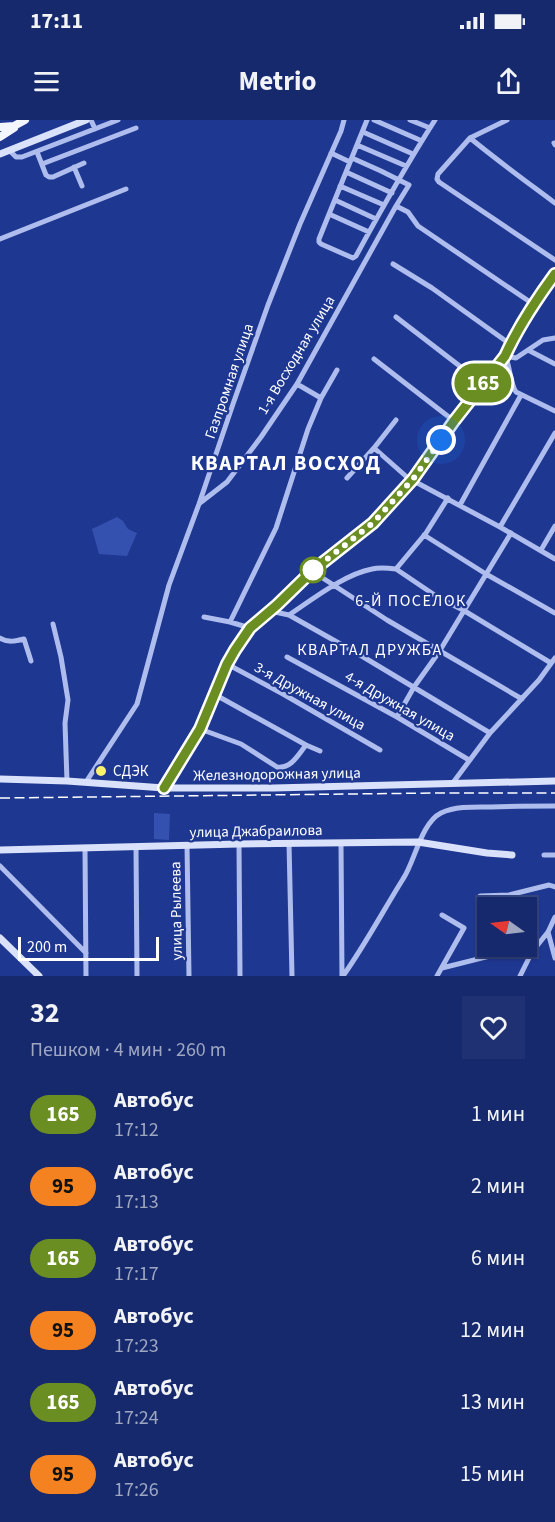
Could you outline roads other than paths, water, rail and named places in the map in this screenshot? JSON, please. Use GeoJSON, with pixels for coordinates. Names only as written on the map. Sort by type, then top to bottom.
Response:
{"type":"FeatureCollection","features":[{"type":"Feature","properties":{"kind":"main road"},"geometry":{"type":"LineString","coordinates":[[0,127],[10,127],[22,122]]}},
{"type":"Feature","properties":{"kind":"main road"},"geometry":{"type":"LineString","coordinates":[[0,137],[22,122]]}},
{"type":"Feature","properties":{"kind":"street"},"geometry":{"type":"LineString","coordinates":[[0,154],[86,120]]}},
{"type":"Feature","properties":{"kind":"street"},"geometry":{"type":"LineString","coordinates":[[91,120],[95,129]]}},
{"type":"Feature","properties":{"kind":"street"},"geometry":{"type":"LineString","coordinates":[[10,151],[19,158],[118,120]]}},
{"type":"Feature","properties":{"kind":"street","name":"Газпромная улица"},"geometry":{"type":"LineString","coordinates":[[86,782],[137,704],[169,585],[268,305],[344,120]]}},
{"type":"Feature","properties":{"kind":"street"},"geometry":{"type":"LineString","coordinates":[[367,120],[319,242],[353,258],[435,120]]}},
{"type":"Feature","properties":{"kind":"street"},"geometry":{"type":"LineString","coordinates":[[374,120],[422,141]]}},
{"type":"Feature","properties":{"kind":"street"},"geometry":{"type":"LineString","coordinates":[[410,120],[430,128]]}},
{"type":"Feature","properties":{"kind":"street"},"geometry":{"type":"LineString","coordinates":[[507,120],[470,138],[438,174],[437,179],[555,260]]}},
{"type":"Feature","properties":{"kind":"street"},"geometry":{"type":"LineString","coordinates":[[42,164],[136,128]]}},
{"type":"Feature","properties":{"kind":"street"},"geometry":{"type":"LineString","coordinates":[[363,132],[413,154]]}},
{"type":"Feature","properties":{"kind":"street"},"geometry":{"type":"LineString","coordinates":[[470,138],[502,165],[529,182],[555,203]]}},
{"type":"Feature","properties":{"kind":"street"},"geometry":{"type":"LineString","coordinates":[[357,145],[406,166]]}},
{"type":"Feature","properties":{"kind":"street"},"geometry":{"type":"LineString","coordinates":[[37,152],[46,175],[49,177],[84,163]]}},
{"type":"Feature","properties":{"kind":"street"},"geometry":{"type":"LineString","coordinates":[[331,153],[400,180]]}},
{"type":"Feature","properties":{"kind":"street"},"geometry":{"type":"LineString","coordinates":[[74,167],[82,186]]}},
{"type":"Feature","properties":{"kind":"street"},"geometry":{"type":"LineString","coordinates":[[346,172],[392,193]]}},
{"type":"Feature","properties":{"kind":"street","name":"1-я Восходная улица"},"geometry":{"type":"LineString","coordinates":[[199,504],[227,482],[297,384],[409,185],[400,180]]}},
{"type":"Feature","properties":{"kind":"street"},"geometry":{"type":"LineString","coordinates":[[340,186],[384,205]]}},
{"type":"Feature","properties":{"kind":"street"},"geometry":{"type":"LineString","coordinates":[[0,239],[126,189]]}},
{"type":"Feature","properties":{"kind":"street"},"geometry":{"type":"LineString","coordinates":[[335,200],[376,219]]}},
{"type":"Feature","properties":{"kind":"street"},"geometry":{"type":"LineString","coordinates":[[396,206],[408,212],[418,226],[533,304]]}},
{"type":"Feature","properties":{"kind":"street"},"geometry":{"type":"LineString","coordinates":[[329,214],[369,232]]}},
{"type":"Feature","properties":{"kind":"street"},"geometry":{"type":"LineString","coordinates":[[393,264],[432,288],[510,345]]}},
{"type":"Feature","properties":{"kind":"street"},"geometry":{"type":"LineString","coordinates":[[164,788],[200,729],[227,664],[250,628],[312,571],[373,523],[413,479],[454,421],[505,356],[533,304],[555,274]]}},
{"type":"Feature","properties":{"kind":"street"},"geometry":{"type":"LineString","coordinates":[[396,317],[483,384]]}},
{"type":"Feature","properties":{"kind":"street"},"geometry":{"type":"LineString","coordinates":[[505,356],[516,358],[543,340],[555,338]]}},
{"type":"Feature","properties":{"kind":"street"},"geometry":{"type":"LineString","coordinates":[[528,350],[555,364]]}},
{"type":"Feature","properties":{"kind":"street"},"geometry":{"type":"LineString","coordinates":[[505,356],[510,366],[513,387],[521,395],[555,411]]}},
{"type":"Feature","properties":{"kind":"street"},"geometry":{"type":"LineString","coordinates":[[374,359],[454,421]]}},
{"type":"Feature","properties":{"kind":"street"},"geometry":{"type":"LineString","coordinates":[[230,622],[279,521],[300,450],[321,398],[337,370]]}},
{"type":"Feature","properties":{"kind":"street"},"geometry":{"type":"LineString","coordinates":[[297,384],[321,398]]}},
{"type":"Feature","properties":{"kind":"street"},"geometry":{"type":"LineString","coordinates":[[460,505],[521,395]]}},
{"type":"Feature","properties":{"kind":"street"},"geometry":{"type":"LineString","coordinates":[[347,478],[396,420]]}},
{"type":"Feature","properties":{"kind":"street"},"geometry":{"type":"LineString","coordinates":[[500,526],[555,433]]}},
{"type":"Feature","properties":{"kind":"street"},"geometry":{"type":"LineString","coordinates":[[374,448],[408,478],[500,526],[555,559]]}},
{"type":"Feature","properties":{"kind":"street"},"geometry":{"type":"LineString","coordinates":[[396,569],[424,535],[448,498]]}},
{"type":"Feature","properties":{"kind":"street"},"geometry":{"type":"LineString","coordinates":[[541,550],[555,526]]}},
{"type":"Feature","properties":{"kind":"street"},"geometry":{"type":"LineString","coordinates":[[397,717],[511,533]]}},
{"type":"Feature","properties":{"kind":"street"},"geometry":{"type":"LineString","coordinates":[[424,535],[555,613]]}},
{"type":"Feature","properties":{"kind":"street"},"geometry":{"type":"LineString","coordinates":[[289,615],[333,585],[371,569],[396,569],[439,598],[553,661],[539,680],[490,733],[452,784]]}},
{"type":"Feature","properties":{"kind":"street"},"geometry":{"type":"LineString","coordinates":[[312,571],[439,652],[522,699]]}},
{"type":"Feature","properties":{"kind":"street"},"geometry":{"type":"LineString","coordinates":[[270,611],[289,615],[490,733]]}},
{"type":"Feature","properties":{"kind":"street"},"geometry":{"type":"LineString","coordinates":[[204,617],[250,628]]}},
{"type":"Feature","properties":{"kind":"street"},"geometry":{"type":"LineString","coordinates":[[53,624],[68,700],[65,723],[67,781]]}},
{"type":"Feature","properties":{"kind":"street"},"geometry":{"type":"LineString","coordinates":[[0,638],[11,642],[24,639],[31,661]]}},
{"type":"Feature","properties":{"kind":"street","name":"4-я Дружная улица"},"geometry":{"type":"LineString","coordinates":[[287,657],[397,717],[469,760]]}},
{"type":"Feature","properties":{"kind":"street","name":"3-я Дружная улица"},"geometry":{"type":"LineString","coordinates":[[227,664],[380,750]]}},
{"type":"Feature","properties":{"kind":"street"},"geometry":{"type":"LineString","coordinates":[[214,694],[320,751]]}},
{"type":"Feature","properties":{"kind":"street"},"geometry":{"type":"LineString","coordinates":[[200,729],[241,744],[281,768],[287,767],[306,745]]}},
{"type":"Feature","properties":{"kind":"street","name":"Железнодорожная улица"},"geometry":{"type":"LineString","coordinates":[[0,779],[164,788],[555,781]]}},
{"type":"Feature","properties":{"kind":"street"},"geometry":{"type":"LineString","coordinates":[[342,976],[359,953],[404,877],[418,842],[432,819],[447,810],[468,807],[555,806]]}},
{"type":"Feature","properties":{"kind":"street","name":"улица Джабраилова"},"geometry":{"type":"LineString","coordinates":[[0,850],[239,843],[418,842],[512,855]]}},
{"type":"Feature","properties":{"kind":"street"},"geometry":{"type":"LineString","coordinates":[[239,843],[240,976]]}},
{"type":"Feature","properties":{"kind":"street"},"geometry":{"type":"LineString","coordinates":[[289,843],[292,976]]}},
{"type":"Feature","properties":{"kind":"street"},"geometry":{"type":"LineString","coordinates":[[341,843],[342,976]]}},
{"type":"Feature","properties":{"kind":"street","name":"улица Рылеева"},"geometry":{"type":"LineString","coordinates":[[187,845],[189,976]]}},
{"type":"Feature","properties":{"kind":"street"},"geometry":{"type":"LineString","coordinates":[[136,847],[137,976]]}},
{"type":"Feature","properties":{"kind":"street"},"geometry":{"type":"LineString","coordinates":[[85,849],[86,976]]}},
{"type":"Feature","properties":{"kind":"street"},"geometry":{"type":"LineString","coordinates":[[544,855],[555,855]]}},
{"type":"Feature","properties":{"kind":"street"},"geometry":{"type":"LineString","coordinates":[[0,866],[86,953]]}},
{"type":"Feature","properties":{"kind":"street"},"geometry":{"type":"LineString","coordinates":[[480,896],[509,895],[549,885],[555,887]]}},
{"type":"Feature","properties":{"kind":"street"},"geometry":{"type":"LineString","coordinates":[[437,976],[464,928],[442,915]]}},
{"type":"Feature","properties":{"kind":"street"},"geometry":{"type":"LineString","coordinates":[[520,976],[555,917]]}},
{"type":"Feature","properties":{"kind":"street"},"geometry":{"type":"LineString","coordinates":[[548,932],[555,958]]}},
{"type":"Feature","properties":{"kind":"street"},"geometry":{"type":"LineString","coordinates":[[0,938],[39,976]]}},
{"type":"Feature","properties":{"kind":"street"},"geometry":{"type":"LineString","coordinates":[[442,968],[538,944]]}},
{"type":"Feature","properties":{"kind":"railway"},"geometry":{"type":"LineString","coordinates":[[0,798],[555,793]]}},
{"type":"Feature","properties":{"kind":"place","name":"СДЭК"},"geometry":{"type":"Point","coordinates":[101,771]}},
{"type":"Feature","properties":{"kind":"district","name":"КВАРТАЛ ВОСХОД"},"geometry":{"type":"Point","coordinates":[286,463]}},
{"type":"Feature","properties":{"kind":"district","name":"6-Й ПОСЕЛОК"},"geometry":{"type":"Point","coordinates":[411,600]}},
{"type":"Feature","properties":{"kind":"district","name":"КВАРТАЛ ДРУЖБА"},"geometry":{"type":"Point","coordinates":[370,649]}}]}
